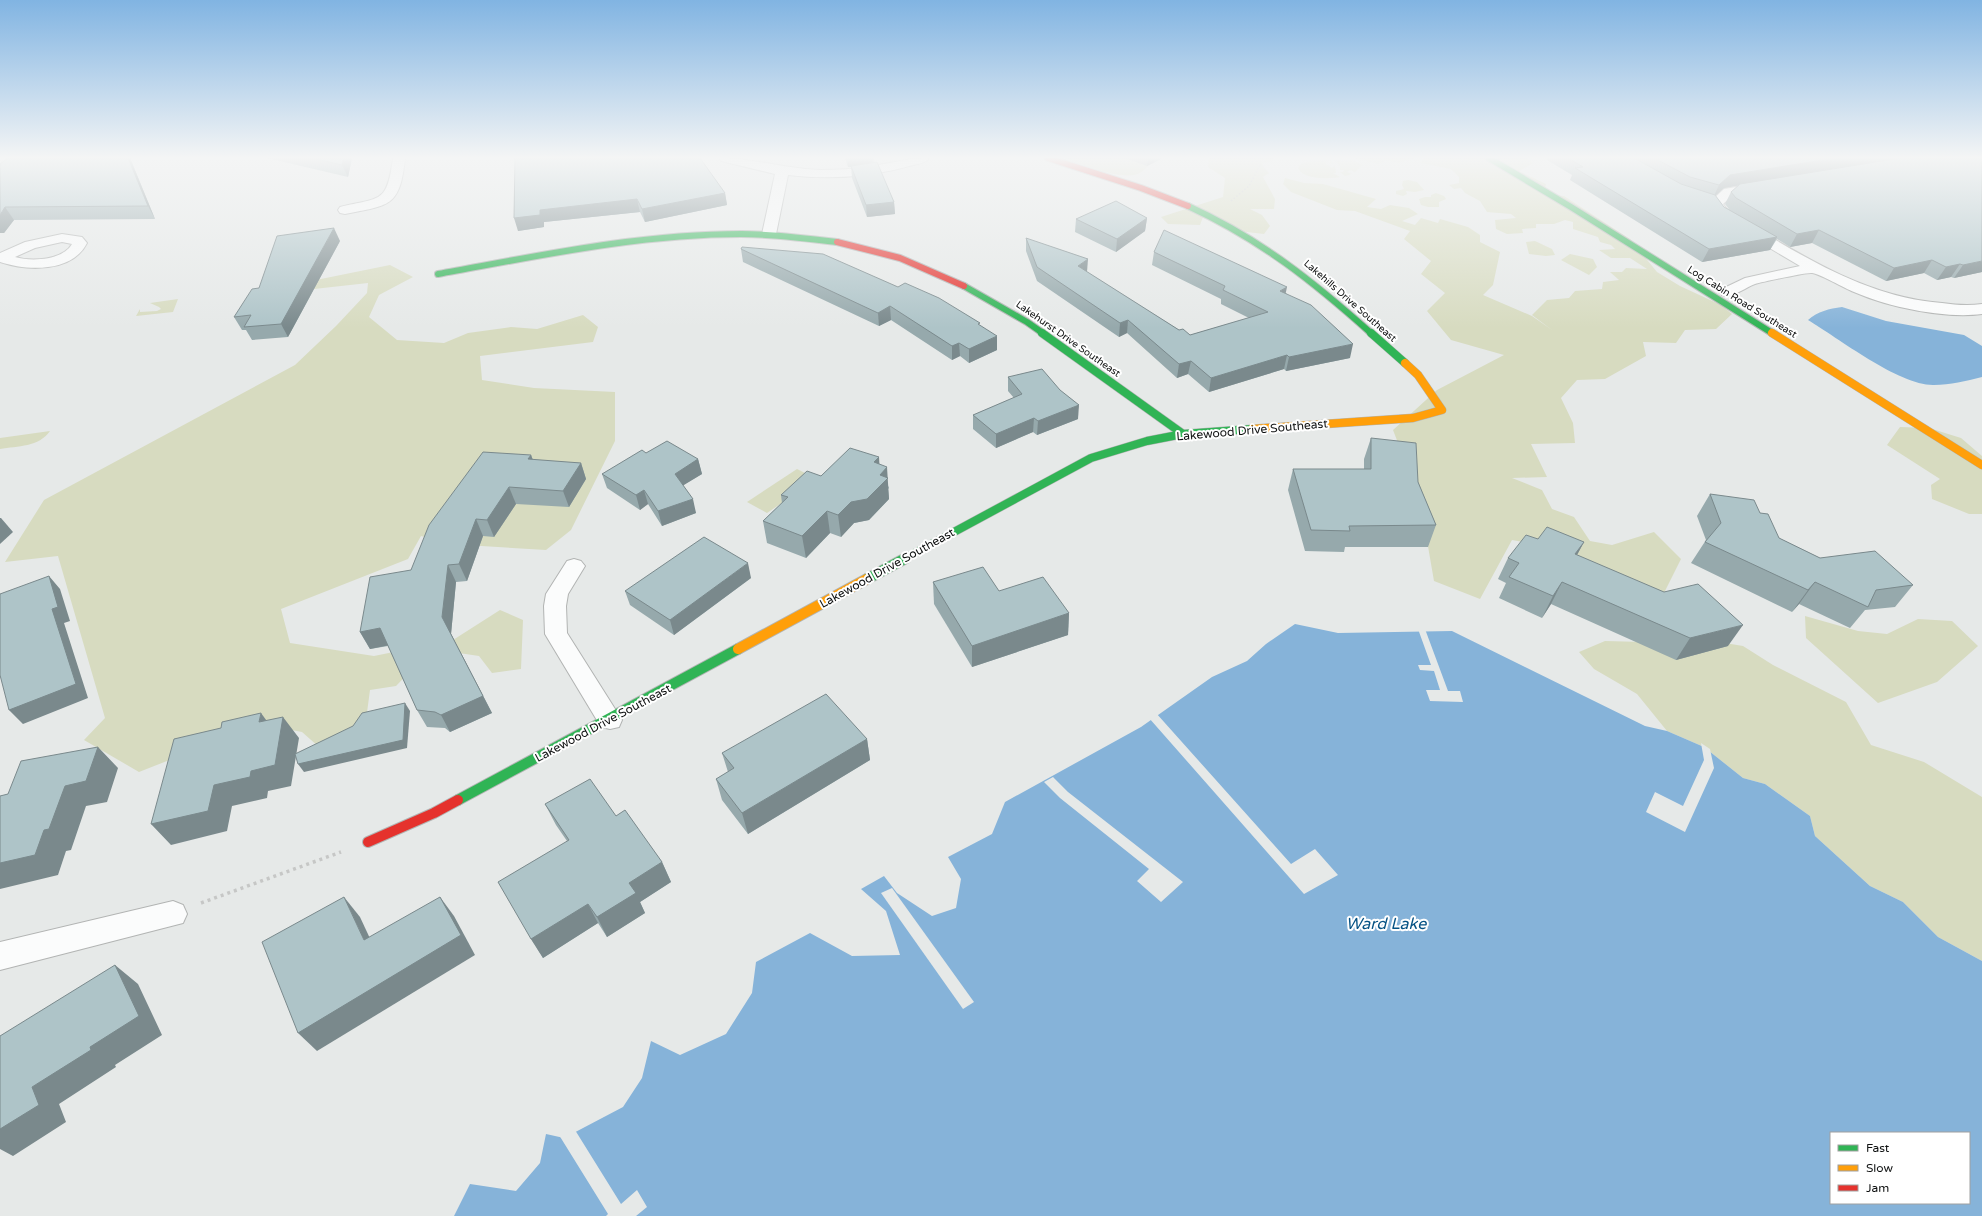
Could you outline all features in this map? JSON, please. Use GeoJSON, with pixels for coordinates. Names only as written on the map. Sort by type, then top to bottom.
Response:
{"type":"FeatureCollection","features":[{"type":"Feature","properties":{"kind":"street"},"geometry":{"type":"LineString","coordinates":[[769,234],[773,215]]}},
{"type":"Feature","properties":{"kind":"street","name":"Lakehills Drive Southeast"},"geometry":{"type":"LineString","coordinates":[[1205,215],[1252,238],[1312,281],[1418,375],[1442,410]]}},
{"type":"Feature","properties":{"kind":"street","name":"Log Cabin Road Southeast"},"geometry":{"type":"LineString","coordinates":[[1583,215],[1982,465]]}},
{"type":"Feature","properties":{"kind":"street"},"geometry":{"type":"LineString","coordinates":[[1723,215],[1813,268],[1858,290],[1893,302],[1928,309],[1982,308]]}},
{"type":"Feature","properties":{"kind":"street","name":"Lakehurst Drive Southeast"},"geometry":{"type":"LineString","coordinates":[[438,274],[621,244],[711,235],[769,234],[855,246],[900,258],[936,273],[1014,314],[1184,434]]}},
{"type":"Feature","properties":{"kind":"street"},"geometry":{"type":"LineString","coordinates":[[1727,292],[1750,281],[1813,268]]}},
{"type":"Feature","properties":{"kind":"street","name":"Lakewood Drive Southeast"},"geometry":{"type":"LineString","coordinates":[[368,842],[434,813],[610,720],[961,527],[1091,458],[1147,441],[1184,434],[1413,418],[1442,410]]}},
{"type":"Feature","properties":{"kind":"street"},"geometry":{"type":"LineString","coordinates":[[574,566],[557,594],[555,606],[556,634],[610,720]]}},
{"type":"Feature","properties":{"kind":"street"},"geometry":{"type":"LineString","coordinates":[[0,956],[173,914]]}},
{"type":"Feature","properties":{"kind":"path"},"geometry":{"type":"LineString","coordinates":[[173,914],[368,842]]}},
{"type":"Feature","properties":{"kind":"green space"},"geometry":{"type":"Polygon","coordinates":[[[1168,215],[1261,215],[1270,226],[1264,234],[1230,230],[1203,217],[1200,225],[1168,224],[1161,217],[1168,215]]]}},
{"type":"Feature","properties":{"kind":"green space"},"geometry":{"type":"Polygon","coordinates":[[[1365,215],[1416,215],[1402,221],[1415,225],[1421,218],[1438,223],[1440,219],[1468,227],[1480,235],[1480,242],[1500,252],[1493,285],[1483,295],[1532,316],[1552,330],[1532,315],[1547,300],[1569,298],[1575,291],[1602,289],[1603,282],[1619,280],[1610,272],[1622,272],[1626,268],[1647,269],[1630,258],[1611,258],[1599,250],[1615,249],[1611,245],[1600,242],[1598,237],[1573,229],[1573,222],[1565,220],[1554,224],[1536,224],[1536,228],[1522,229],[1523,233],[1507,234],[1496,229],[1495,220],[1516,218],[1512,215],[1593,215],[1630,239],[1657,272],[1680,286],[1721,305],[1732,314],[1716,329],[1685,330],[1676,343],[1643,342],[1646,356],[1605,379],[1577,380],[1561,398],[1573,423],[1575,443],[1531,444],[1547,477],[1512,478],[1542,490],[1552,509],[1574,517],[1590,541],[1612,545],[1654,532],[1681,559],[1663,595],[1629,601],[1571,551],[1512,540],[1480,599],[1434,581],[1420,500],[1393,430],[1437,390],[1504,355],[1451,340],[1427,311],[1445,293],[1421,274],[1431,261],[1404,239],[1410,231],[1365,215]]]}},
{"type":"Feature","properties":{"kind":"green space"},"geometry":{"type":"Polygon","coordinates":[[[1535,241],[1552,249],[1555,255],[1546,256],[1529,254],[1526,242],[1535,241]]]}},
{"type":"Feature","properties":{"kind":"green space"},"geometry":{"type":"Polygon","coordinates":[[[1570,254],[1593,259],[1597,267],[1589,275],[1561,260],[1570,254]]]}},
{"type":"Feature","properties":{"kind":"green space"},"geometry":{"type":"Polygon","coordinates":[[[390,265],[413,277],[379,295],[369,317],[397,340],[444,343],[468,333],[511,327],[537,329],[583,315],[598,327],[593,342],[480,356],[482,380],[534,388],[615,392],[615,441],[571,530],[546,550],[449,544],[421,536],[408,559],[281,609],[290,643],[374,656],[453,640],[500,610],[523,620],[521,669],[492,673],[479,656],[432,649],[396,686],[370,690],[366,720],[319,747],[302,732],[261,724],[139,772],[84,740],[105,718],[58,556],[5,562],[44,500],[295,365],[336,326],[367,293],[368,283],[314,289],[311,281],[390,265]]]}},
{"type":"Feature","properties":{"kind":"green space"},"geometry":{"type":"Polygon","coordinates":[[[178,299],[173,312],[136,316],[140,309],[140,312],[157,311],[161,309],[150,303],[178,299]]]}},
{"type":"Feature","properties":{"kind":"green space"},"geometry":{"type":"Polygon","coordinates":[[[1900,427],[1929,428],[1961,438],[1982,456],[1982,514],[1969,514],[1932,499],[1931,485],[1940,479],[1887,445],[1900,427]]]}},
{"type":"Feature","properties":{"kind":"green space"},"geometry":{"type":"Polygon","coordinates":[[[50,431],[34,443],[0,449],[0,438],[50,431]]]}},
{"type":"Feature","properties":{"kind":"green space"},"geometry":{"type":"Polygon","coordinates":[[[797,469],[817,479],[767,513],[747,502],[797,469]]]}},
{"type":"Feature","properties":{"kind":"green space"},"geometry":{"type":"Polygon","coordinates":[[[1805,616],[1858,631],[1887,634],[1918,619],[1952,621],[1978,646],[1937,682],[1878,703],[1806,638],[1805,616]]]}},
{"type":"Feature","properties":{"kind":"green space"},"geometry":{"type":"Polygon","coordinates":[[[1707,640],[1743,646],[1773,665],[1846,702],[1871,745],[1924,762],[1982,797],[1982,961],[1938,937],[1903,902],[1870,886],[1815,836],[1810,816],[1765,784],[1743,778],[1704,747],[1667,731],[1637,694],[1594,669],[1579,652],[1605,641],[1644,642],[1707,640]]]}},
{"type":"Feature","properties":{"kind":"water"},"geometry":{"type":"Polygon","coordinates":[[[1842,307],[1886,321],[1964,335],[1982,346],[1982,377],[1934,385],[1920,383],[1904,378],[1870,360],[1808,320],[1820,312],[1842,307]]]}},
{"type":"Feature","properties":{"kind":"water","name":"Ward Lake"},"geometry":{"type":"Polygon","coordinates":[[[1295,624],[1338,633],[1452,631],[1645,726],[1667,731],[1704,747],[1743,778],[1765,784],[1810,816],[1815,836],[1870,886],[1903,902],[1938,937],[1982,961],[1982,1216],[454,1216],[470,1184],[516,1191],[540,1163],[546,1134],[564,1138],[623,1107],[642,1078],[651,1041],[680,1055],[726,1034],[752,993],[756,962],[810,933],[852,956],[900,955],[886,911],[861,889],[884,876],[897,893],[932,916],[956,908],[961,879],[948,857],[992,834],[1005,802],[1141,727],[1212,677],[1247,661],[1266,644],[1295,624]]]}},
{"type":"Feature","properties":{"kind":"pier"},"geometry":{"type":"Polygon","coordinates":[[[1418,629],[1425,629],[1448,691],[1460,691],[1463,702],[1430,701],[1426,690],[1440,690],[1434,671],[1420,670],[1418,665],[1431,665],[1418,629]]]}},
{"type":"Feature","properties":{"kind":"pier"},"geometry":{"type":"Polygon","coordinates":[[[1156,713],[1291,864],[1315,849],[1338,875],[1304,894],[1149,718],[1156,713]]]}},
{"type":"Feature","properties":{"kind":"pier"},"geometry":{"type":"Polygon","coordinates":[[[1701,743],[1710,749],[1714,768],[1685,832],[1646,812],[1655,792],[1683,806],[1704,760],[1701,743]]]}},
{"type":"Feature","properties":{"kind":"pier"},"geometry":{"type":"Polygon","coordinates":[[[1053,777],[1068,792],[1183,882],[1161,902],[1137,881],[1149,869],[1060,798],[1044,782],[1053,777]]]}},
{"type":"Feature","properties":{"kind":"pier"},"geometry":{"type":"Polygon","coordinates":[[[892,888],[974,1002],[963,1009],[881,893],[892,888]]]}},
{"type":"Feature","properties":{"kind":"pier"},"geometry":{"type":"Polygon","coordinates":[[[575,1130],[621,1204],[637,1190],[647,1207],[636,1216],[606,1216],[608,1214],[559,1135],[564,1136],[575,1130]]]}},
{"type":"Feature","properties":{"kind":"building"},"geometry":{"type":"Polygon","coordinates":[[[514,215],[540,215],[540,215],[514,218],[514,215]]]}},
{"type":"Feature","properties":{"kind":"building"},"geometry":{"type":"Polygon","coordinates":[[[1085,215],[1141,215],[1147,218],[1117,239],[1076,219],[1085,215]]]}},
{"type":"Feature","properties":{"kind":"building"},"geometry":{"type":"Polygon","coordinates":[[[1652,215],[1738,215],[1777,237],[1709,249],[1652,215]]]}},
{"type":"Feature","properties":{"kind":"building"},"geometry":{"type":"Polygon","coordinates":[[[1764,215],[1982,215],[1982,261],[1946,267],[1932,260],[1894,268],[1819,230],[1797,234],[1764,215]]]}},
{"type":"Feature","properties":{"kind":"building"},"geometry":{"type":"Polygon","coordinates":[[[334,228],[281,324],[244,327],[251,315],[234,317],[252,289],[259,288],[277,236],[334,228]]]}},
{"type":"Feature","properties":{"kind":"building"},"geometry":{"type":"Polygon","coordinates":[[[1164,230],[1287,287],[1280,291],[1311,305],[1353,344],[1289,357],[1287,355],[1211,378],[1191,361],[1179,364],[1128,320],[1120,323],[1037,267],[1026,238],[1088,259],[1078,266],[1179,330],[1183,329],[1190,335],[1268,312],[1223,290],[1225,286],[1154,252],[1164,230]]]}},
{"type":"Feature","properties":{"kind":"building"},"geometry":{"type":"Polygon","coordinates":[[[742,247],[823,254],[898,287],[905,283],[939,298],[980,323],[978,324],[997,336],[969,349],[959,343],[952,346],[890,306],[878,313],[741,249],[742,247]]]}},
{"type":"Feature","properties":{"kind":"building"},"geometry":{"type":"Polygon","coordinates":[[[1042,369],[1060,390],[1079,405],[1038,421],[1034,418],[996,434],[973,415],[1022,394],[1008,377],[1042,369]]]}},
{"type":"Feature","properties":{"kind":"building"},"geometry":{"type":"Polygon","coordinates":[[[1371,438],[1416,443],[1418,482],[1436,525],[1349,526],[1350,531],[1311,530],[1293,469],[1371,469],[1371,438]]]}},
{"type":"Feature","properties":{"kind":"building"},"geometry":{"type":"Polygon","coordinates":[[[667,441],[698,459],[675,474],[693,499],[658,511],[644,490],[636,495],[602,474],[642,450],[646,453],[667,441]]]}},
{"type":"Feature","properties":{"kind":"building"},"geometry":{"type":"Polygon","coordinates":[[[850,448],[879,457],[874,462],[887,467],[880,475],[888,478],[867,499],[851,502],[838,515],[827,511],[802,536],[763,521],[788,497],[781,495],[807,471],[821,476],[850,448]]]}},
{"type":"Feature","properties":{"kind":"building"},"geometry":{"type":"Polygon","coordinates":[[[483,452],[531,455],[528,459],[581,463],[563,491],[509,487],[487,520],[476,519],[459,564],[448,565],[442,617],[483,696],[441,715],[435,712],[417,710],[380,628],[360,632],[370,577],[411,570],[429,525],[483,452]]]}},
{"type":"Feature","properties":{"kind":"building"},"geometry":{"type":"Polygon","coordinates":[[[1710,494],[1754,500],[1760,513],[1768,514],[1779,538],[1820,558],[1875,551],[1913,585],[1876,590],[1868,607],[1815,582],[1808,590],[1705,542],[1721,523],[1710,494]]]}},
{"type":"Feature","properties":{"kind":"building"},"geometry":{"type":"Polygon","coordinates":[[[1547,527],[1584,542],[1575,554],[1664,592],[1698,584],[1743,625],[1690,638],[1562,582],[1553,596],[1509,577],[1519,563],[1508,558],[1526,535],[1538,539],[1547,527]]]}},
{"type":"Feature","properties":{"kind":"building"},"geometry":{"type":"Polygon","coordinates":[[[704,537],[748,563],[670,620],[625,591],[704,537]]]}},
{"type":"Feature","properties":{"kind":"building"},"geometry":{"type":"Polygon","coordinates":[[[983,567],[999,591],[1043,577],[1069,613],[972,646],[933,582],[983,567]]]}},
{"type":"Feature","properties":{"kind":"building"},"geometry":{"type":"Polygon","coordinates":[[[49,576],[58,607],[52,609],[76,684],[9,710],[0,675],[0,594],[49,576]]]}},
{"type":"Feature","properties":{"kind":"building"},"geometry":{"type":"Polygon","coordinates":[[[826,694],[867,739],[742,813],[716,779],[734,768],[722,753],[826,694]]]}},
{"type":"Feature","properties":{"kind":"building"},"geometry":{"type":"Polygon","coordinates":[[[405,703],[403,740],[298,764],[295,754],[353,726],[362,713],[405,703]]]}},
{"type":"Feature","properties":{"kind":"building"},"geometry":{"type":"Polygon","coordinates":[[[261,713],[259,722],[283,717],[275,765],[251,771],[250,777],[214,785],[208,811],[151,824],[174,739],[221,728],[222,722],[261,713]]]}},
{"type":"Feature","properties":{"kind":"building"},"geometry":{"type":"Polygon","coordinates":[[[98,747],[86,781],[65,786],[49,829],[44,830],[35,855],[0,863],[0,796],[8,794],[21,761],[98,747]]]}},
{"type":"Feature","properties":{"kind":"building"},"geometry":{"type":"Polygon","coordinates":[[[590,779],[616,816],[625,810],[662,862],[629,883],[636,893],[597,917],[588,904],[531,939],[498,882],[569,840],[545,804],[590,779]]]}},
{"type":"Feature","properties":{"kind":"building"},"geometry":{"type":"Polygon","coordinates":[[[344,897],[364,940],[440,897],[461,935],[298,1033],[262,942],[344,897]]]}},
{"type":"Feature","properties":{"kind":"building"},"geometry":{"type":"Polygon","coordinates":[[[115,965],[139,1016],[90,1047],[91,1050],[32,1087],[39,1105],[0,1129],[0,1036],[115,965]]]}},
{"type":"Feature","properties":{"kind":"traffic: fast"},"geometry":{"type":"LineString","coordinates":[[1207,215],[1248,237],[1303,275],[1355,318],[1405,363]]}},
{"type":"Feature","properties":{"kind":"traffic: fast"},"geometry":{"type":"LineString","coordinates":[[1583,215],[1772,333]]}},
{"type":"Feature","properties":{"kind":"traffic: fast"},"geometry":{"type":"LineString","coordinates":[[438,274],[618,243],[691,236],[755,234],[837,242]]}},
{"type":"Feature","properties":{"kind":"traffic: fast"},"geometry":{"type":"LineString","coordinates":[[964,286],[1027,322],[1183,434]]}},
{"type":"Feature","properties":{"kind":"traffic: fast"},"geometry":{"type":"LineString","coordinates":[[867,579],[1091,458],[1147,441],[1183,434],[1252,429]]}},
{"type":"Feature","properties":{"kind":"traffic: fast"},"geometry":{"type":"LineString","coordinates":[[458,800],[738,649]]}},
{"type":"Feature","properties":{"kind":"traffic: slow"},"geometry":{"type":"LineString","coordinates":[[1772,333],[1982,465]]}},
{"type":"Feature","properties":{"kind":"traffic: slow"},"geometry":{"type":"LineString","coordinates":[[1252,429],[1413,418],[1442,410],[1418,375],[1405,363]]}},
{"type":"Feature","properties":{"kind":"traffic: slow"},"geometry":{"type":"LineString","coordinates":[[738,649],[867,579]]}},
{"type":"Feature","properties":{"kind":"traffic: jam"},"geometry":{"type":"LineString","coordinates":[[837,242],[900,258],[964,286]]}},
{"type":"Feature","properties":{"kind":"traffic: jam"},"geometry":{"type":"LineString","coordinates":[[368,842],[434,813],[458,800]]}}]}
